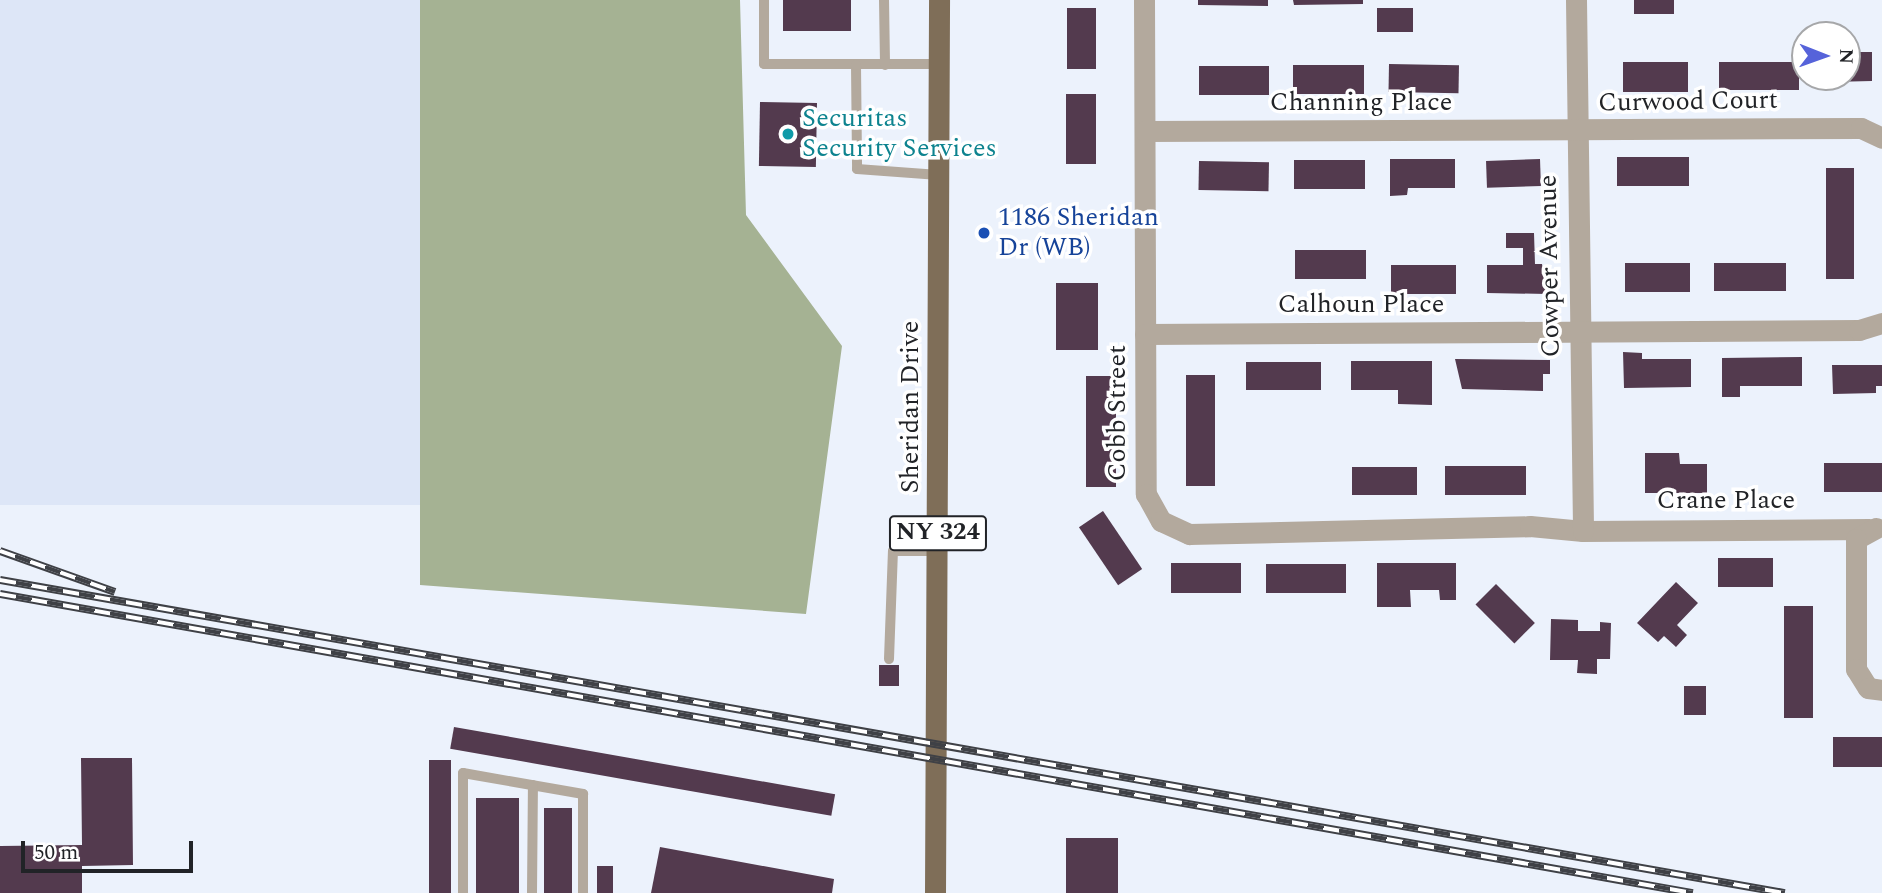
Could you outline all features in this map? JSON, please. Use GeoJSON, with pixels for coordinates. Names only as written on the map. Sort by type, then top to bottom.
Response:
{"type":"FeatureCollection","features":[{"type":"Feature","properties":{"kind":"main road","name":"Sheridan Drive"},"geometry":{"type":"LineString","coordinates":[[935,893],[938,855],[939,0]]}},
{"type":"Feature","properties":{"kind":"main road","name":"Sheridan Drive"},"geometry":{"type":"LineString","coordinates":[[938,855],[942,893]]}},
{"type":"Feature","properties":{"kind":"street","name":"Cobb Street"},"geometry":{"type":"LineString","coordinates":[[1144,0],[1146,494],[1152,509],[1173,529],[1189,534],[1530,526],[1583,531]]}},
{"type":"Feature","properties":{"kind":"street","name":"Cowper Avenue"},"geometry":{"type":"LineString","coordinates":[[1576,0],[1578,332],[1583,531]]}},
{"type":"Feature","properties":{"kind":"street","name":"Curwood Court"},"geometry":{"type":"LineString","coordinates":[[1577,131],[1861,128],[1882,138]]}},
{"type":"Feature","properties":{"kind":"street","name":"Channing Place"},"geometry":{"type":"LineString","coordinates":[[1145,131],[1577,131]]}},
{"type":"Feature","properties":{"kind":"street"},"geometry":{"type":"LineString","coordinates":[[1578,332],[1860,330],[1882,323]]}},
{"type":"Feature","properties":{"kind":"street","name":"Calhoun Place"},"geometry":{"type":"LineString","coordinates":[[1145,334],[1578,332]]}},
{"type":"Feature","properties":{"kind":"street","name":"Crane Place"},"geometry":{"type":"LineString","coordinates":[[1583,531],[1876,528]]}},
{"type":"Feature","properties":{"kind":"street","name":"Crane Place"},"geometry":{"type":"LineString","coordinates":[[1876,528],[1856,539],[1856,669],[1868,688],[1882,691]]}},
{"type":"Feature","properties":{"kind":"lane"},"geometry":{"type":"LineString","coordinates":[[764,0],[764,64],[939,64]]}},
{"type":"Feature","properties":{"kind":"lane"},"geometry":{"type":"LineString","coordinates":[[884,0],[885,65]]}},
{"type":"Feature","properties":{"kind":"lane"},"geometry":{"type":"LineString","coordinates":[[856,65],[857,169],[939,175]]}},
{"type":"Feature","properties":{"kind":"lane"},"geometry":{"type":"LineString","coordinates":[[889,659],[893,551],[938,551]]}},
{"type":"Feature","properties":{"kind":"lane"},"geometry":{"type":"LineString","coordinates":[[463,893],[463,773],[583,794],[583,893]]}},
{"type":"Feature","properties":{"kind":"lane"},"geometry":{"type":"LineString","coordinates":[[532,893],[533,785]]}},
{"type":"Feature","properties":{"kind":"shaded area"},"geometry":{"type":"Polygon","coordinates":[[[0,0],[420,0],[420,505],[0,505],[0,0]]]}},
{"type":"Feature","properties":{"kind":"green space"},"geometry":{"type":"Polygon","coordinates":[[[420,0],[740,0],[746,215],[842,346],[806,614],[420,585],[420,0]]]}},
{"type":"Feature","properties":{"kind":"building"},"geometry":{"type":"Polygon","coordinates":[[[783,0],[851,0],[851,31],[783,31],[783,0]]]}},
{"type":"Feature","properties":{"kind":"building"},"geometry":{"type":"Polygon","coordinates":[[[1198,0],[1268,0],[1268,6],[1198,5],[1198,0]]]}},
{"type":"Feature","properties":{"kind":"building"},"geometry":{"type":"Polygon","coordinates":[[[1293,0],[1363,0],[1363,4],[1294,5],[1293,0]]]}},
{"type":"Feature","properties":{"kind":"building"},"geometry":{"type":"Polygon","coordinates":[[[1634,0],[1674,0],[1674,14],[1634,14],[1634,0]]]}},
{"type":"Feature","properties":{"kind":"building"},"geometry":{"type":"Polygon","coordinates":[[[1067,8],[1096,8],[1096,69],[1067,69],[1067,8]]]}},
{"type":"Feature","properties":{"kind":"building"},"geometry":{"type":"Polygon","coordinates":[[[1377,8],[1413,8],[1413,32],[1377,32],[1377,8]]]}},
{"type":"Feature","properties":{"kind":"building"},"geometry":{"type":"Polygon","coordinates":[[[1861,52],[1872,52],[1872,81],[1861,81],[1861,52]]]}},
{"type":"Feature","properties":{"kind":"building"},"geometry":{"type":"Polygon","coordinates":[[[1623,62],[1688,62],[1688,92],[1623,92],[1623,62]]]}},
{"type":"Feature","properties":{"kind":"building"},"geometry":{"type":"Polygon","coordinates":[[[1719,62],[1791,62],[1791,90],[1719,90],[1719,62]]]}},
{"type":"Feature","properties":{"kind":"building"},"geometry":{"type":"Polygon","coordinates":[[[1389,64],[1459,65],[1459,93],[1389,92],[1389,64]]]}},
{"type":"Feature","properties":{"kind":"building"},"geometry":{"type":"Polygon","coordinates":[[[1293,65],[1364,65],[1364,94],[1293,94],[1293,65]]]}},
{"type":"Feature","properties":{"kind":"building"},"geometry":{"type":"Polygon","coordinates":[[[1199,66],[1269,66],[1269,95],[1199,95],[1199,66]]]}},
{"type":"Feature","properties":{"kind":"building"},"geometry":{"type":"Polygon","coordinates":[[[1066,94],[1096,94],[1096,164],[1066,164],[1066,94]]]}},
{"type":"Feature","properties":{"kind":"building","name":"Securitas Security Services"},"geometry":{"type":"Polygon","coordinates":[[[760,102],[817,103],[816,167],[759,166],[760,102]]]}},
{"type":"Feature","properties":{"kind":"building"},"geometry":{"type":"Polygon","coordinates":[[[1617,157],[1689,157],[1689,186],[1617,186],[1617,157]]]}},
{"type":"Feature","properties":{"kind":"building"},"geometry":{"type":"Polygon","coordinates":[[[1390,159],[1455,159],[1455,188],[1408,188],[1407,195],[1390,196],[1390,159]]]}},
{"type":"Feature","properties":{"kind":"building"},"geometry":{"type":"Polygon","coordinates":[[[1540,159],[1541,186],[1487,188],[1486,161],[1540,159]]]}},
{"type":"Feature","properties":{"kind":"building"},"geometry":{"type":"Polygon","coordinates":[[[1294,160],[1365,160],[1365,189],[1294,189],[1294,160]]]}},
{"type":"Feature","properties":{"kind":"building"},"geometry":{"type":"Polygon","coordinates":[[[1199,161],[1269,162],[1268,191],[1198,190],[1199,161]]]}},
{"type":"Feature","properties":{"kind":"building"},"geometry":{"type":"Polygon","coordinates":[[[1826,168],[1854,168],[1854,279],[1826,279],[1826,168]]]}},
{"type":"Feature","properties":{"kind":"building"},"geometry":{"type":"Polygon","coordinates":[[[1506,233],[1534,233],[1535,264],[1542,264],[1547,294],[1487,293],[1487,265],[1523,265],[1523,248],[1506,248],[1506,233]]]}},
{"type":"Feature","properties":{"kind":"building"},"geometry":{"type":"Polygon","coordinates":[[[1295,250],[1366,250],[1366,279],[1295,279],[1295,250]]]}},
{"type":"Feature","properties":{"kind":"building"},"geometry":{"type":"Polygon","coordinates":[[[1625,263],[1690,263],[1690,292],[1625,292],[1625,263]]]}},
{"type":"Feature","properties":{"kind":"building"},"geometry":{"type":"Polygon","coordinates":[[[1714,263],[1786,263],[1786,291],[1714,291],[1714,263]]]}},
{"type":"Feature","properties":{"kind":"building"},"geometry":{"type":"Polygon","coordinates":[[[1391,265],[1456,265],[1456,294],[1391,294],[1391,265]]]}},
{"type":"Feature","properties":{"kind":"building"},"geometry":{"type":"Polygon","coordinates":[[[1056,283],[1098,283],[1098,350],[1056,350],[1056,283]]]}},
{"type":"Feature","properties":{"kind":"building"},"geometry":{"type":"Polygon","coordinates":[[[1623,352],[1642,353],[1642,359],[1691,359],[1691,387],[1624,388],[1623,352]]]}},
{"type":"Feature","properties":{"kind":"building"},"geometry":{"type":"Polygon","coordinates":[[[1802,357],[1802,386],[1740,386],[1740,397],[1722,397],[1722,358],[1802,357]]]}},
{"type":"Feature","properties":{"kind":"building"},"geometry":{"type":"Polygon","coordinates":[[[1455,359],[1550,360],[1550,374],[1543,374],[1543,391],[1462,389],[1455,359]]]}},
{"type":"Feature","properties":{"kind":"building"},"geometry":{"type":"Polygon","coordinates":[[[1351,361],[1432,361],[1432,405],[1398,404],[1398,390],[1351,390],[1351,361]]]}},
{"type":"Feature","properties":{"kind":"building"},"geometry":{"type":"Polygon","coordinates":[[[1246,362],[1321,362],[1321,390],[1246,390],[1246,362]]]}},
{"type":"Feature","properties":{"kind":"building"},"geometry":{"type":"Polygon","coordinates":[[[1832,365],[1882,365],[1882,386],[1876,386],[1876,393],[1833,394],[1832,365]]]}},
{"type":"Feature","properties":{"kind":"building"},"geometry":{"type":"Polygon","coordinates":[[[1186,375],[1215,375],[1215,486],[1186,486],[1186,375]]]}},
{"type":"Feature","properties":{"kind":"building"},"geometry":{"type":"Polygon","coordinates":[[[1086,376],[1116,376],[1116,487],[1086,487],[1086,376]]]}},
{"type":"Feature","properties":{"kind":"building"},"geometry":{"type":"Polygon","coordinates":[[[1645,453],[1679,453],[1680,464],[1707,464],[1707,493],[1645,493],[1645,453]]]}},
{"type":"Feature","properties":{"kind":"building"},"geometry":{"type":"Polygon","coordinates":[[[1824,463],[1882,463],[1882,492],[1824,492],[1824,463]]]}},
{"type":"Feature","properties":{"kind":"building"},"geometry":{"type":"Polygon","coordinates":[[[1445,466],[1526,466],[1526,495],[1445,495],[1445,466]]]}},
{"type":"Feature","properties":{"kind":"building"},"geometry":{"type":"Polygon","coordinates":[[[1352,467],[1417,467],[1417,495],[1352,495],[1352,467]]]}},
{"type":"Feature","properties":{"kind":"building"},"geometry":{"type":"Polygon","coordinates":[[[1103,511],[1142,569],[1118,585],[1079,527],[1103,511]]]}},
{"type":"Feature","properties":{"kind":"building"},"geometry":{"type":"Polygon","coordinates":[[[1718,558],[1773,558],[1773,587],[1718,587],[1718,558]]]}},
{"type":"Feature","properties":{"kind":"building"},"geometry":{"type":"Polygon","coordinates":[[[1171,563],[1241,563],[1241,593],[1171,593],[1171,563]]]}},
{"type":"Feature","properties":{"kind":"building"},"geometry":{"type":"Polygon","coordinates":[[[1377,563],[1456,563],[1456,600],[1440,600],[1439,590],[1410,590],[1411,607],[1377,607],[1377,563]]]}},
{"type":"Feature","properties":{"kind":"building"},"geometry":{"type":"Polygon","coordinates":[[[1266,564],[1346,564],[1346,593],[1266,593],[1266,564]]]}},
{"type":"Feature","properties":{"kind":"building"},"geometry":{"type":"Polygon","coordinates":[[[1676,582],[1698,603],[1677,625],[1687,635],[1676,647],[1664,636],[1658,642],[1637,623],[1676,582]]]}},
{"type":"Feature","properties":{"kind":"building"},"geometry":{"type":"Polygon","coordinates":[[[1496,584],[1535,623],[1514,643],[1475,605],[1496,584]]]}},
{"type":"Feature","properties":{"kind":"building"},"geometry":{"type":"Polygon","coordinates":[[[1784,606],[1813,606],[1813,718],[1784,718],[1784,606]]]}},
{"type":"Feature","properties":{"kind":"building"},"geometry":{"type":"Polygon","coordinates":[[[1551,619],[1578,620],[1578,631],[1600,631],[1600,622],[1611,623],[1610,659],[1597,659],[1597,674],[1577,673],[1578,660],[1550,660],[1551,619]]]}},
{"type":"Feature","properties":{"kind":"building"},"geometry":{"type":"Polygon","coordinates":[[[879,665],[899,665],[899,686],[879,686],[879,665]]]}},
{"type":"Feature","properties":{"kind":"building"},"geometry":{"type":"Polygon","coordinates":[[[1684,686],[1706,686],[1706,715],[1684,715],[1684,686]]]}},
{"type":"Feature","properties":{"kind":"building"},"geometry":{"type":"Polygon","coordinates":[[[454,727],[835,794],[831,816],[450,749],[454,727]]]}},
{"type":"Feature","properties":{"kind":"building"},"geometry":{"type":"Polygon","coordinates":[[[1833,737],[1882,737],[1882,767],[1833,767],[1833,737]]]}},
{"type":"Feature","properties":{"kind":"building"},"geometry":{"type":"Polygon","coordinates":[[[81,758],[132,758],[133,865],[82,866],[82,893],[0,893],[0,846],[82,845],[81,758]]]}},
{"type":"Feature","properties":{"kind":"building"},"geometry":{"type":"Polygon","coordinates":[[[429,760],[451,760],[451,893],[429,893],[429,760]]]}},
{"type":"Feature","properties":{"kind":"building"},"geometry":{"type":"Polygon","coordinates":[[[476,798],[519,798],[519,893],[476,893],[476,798]]]}},
{"type":"Feature","properties":{"kind":"building"},"geometry":{"type":"Polygon","coordinates":[[[544,808],[572,808],[572,893],[544,893],[544,808]]]}},
{"type":"Feature","properties":{"kind":"building"},"geometry":{"type":"Polygon","coordinates":[[[1066,838],[1118,838],[1118,893],[1066,893],[1066,838]]]}},
{"type":"Feature","properties":{"kind":"building"},"geometry":{"type":"Polygon","coordinates":[[[660,847],[834,879],[832,893],[651,893],[660,847]]]}},
{"type":"Feature","properties":{"kind":"building"},"geometry":{"type":"Polygon","coordinates":[[[597,866],[613,866],[613,893],[597,893],[597,866]]]}},
{"type":"Feature","properties":{"kind":"railway"},"geometry":{"type":"LineString","coordinates":[[0,551],[115,592]]}},
{"type":"Feature","properties":{"kind":"railway"},"geometry":{"type":"LineString","coordinates":[[0,580],[1785,893]]}},
{"type":"Feature","properties":{"kind":"railway"},"geometry":{"type":"LineString","coordinates":[[0,594],[1693,893]]}},
{"type":"Feature","properties":{"kind":"place","name":"Securitas Security Services"},"geometry":{"type":"Point","coordinates":[788,134]}},
{"type":"Feature","properties":{"kind":"place","name":"1186 Sheridan Dr (WB)"},"geometry":{"type":"Point","coordinates":[984,233]}}]}
